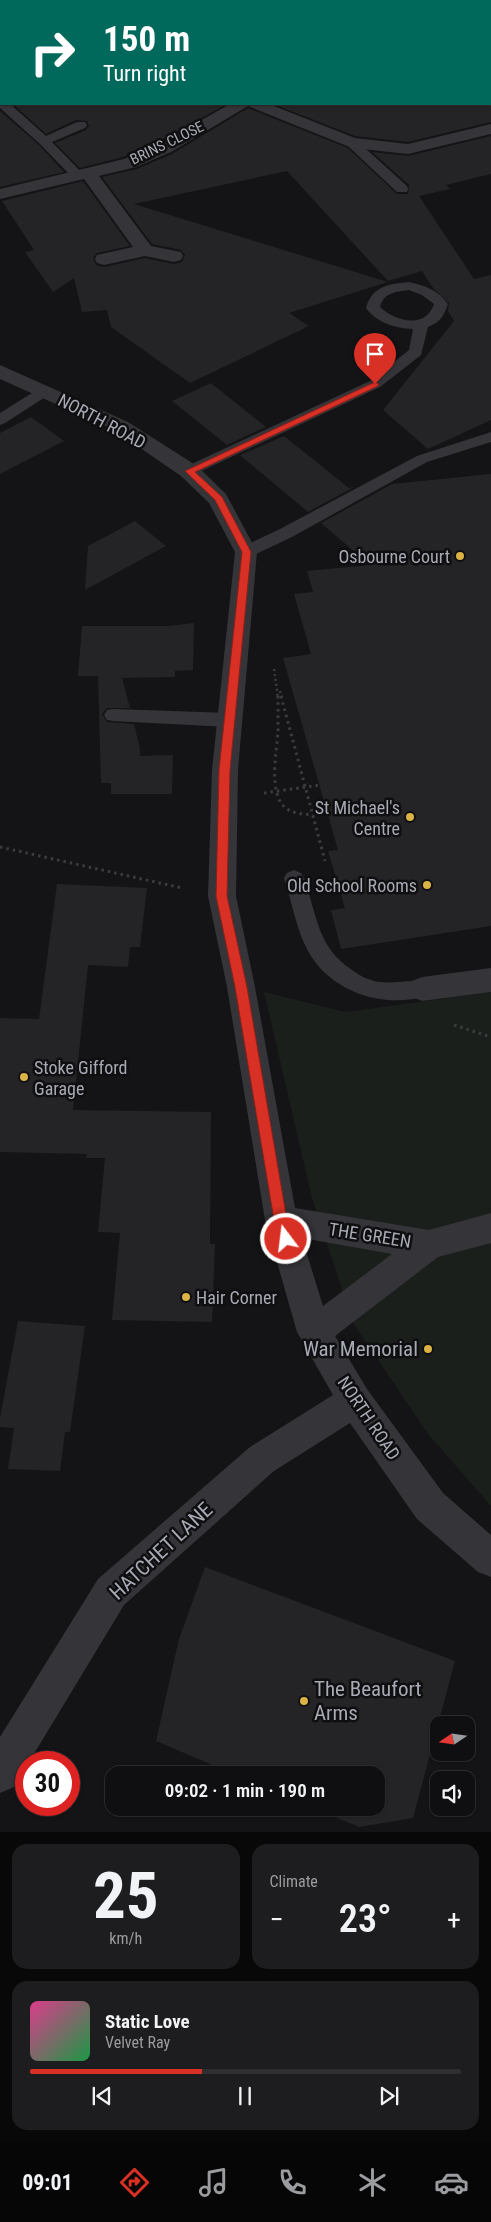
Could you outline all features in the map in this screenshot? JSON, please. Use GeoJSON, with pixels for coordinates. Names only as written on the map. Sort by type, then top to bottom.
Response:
{"type":"FeatureCollection","features":[{"type":"Feature","properties":{"kind":"street","name":"BRINS CLOSE"},"geometry":{"type":"LineString","coordinates":[[0,194],[130,163],[164,148],[240,105]]}},
{"type":"Feature","properties":{"kind":"street"},"geometry":{"type":"LineString","coordinates":[[257,105],[352,143],[408,149],[491,129]]}},
{"type":"Feature","properties":{"kind":"street"},"geometry":{"type":"LineString","coordinates":[[83,175],[145,250]]}},
{"type":"Feature","properties":{"kind":"street"},"geometry":{"type":"LineString","coordinates":[[104,259],[145,250],[174,256]]}},
{"type":"Feature","properties":{"kind":"street","name":"NORTH ROAD"},"geometry":{"type":"LineString","coordinates":[[0,371],[121,426],[189,471],[218,499],[246,552],[225,770],[222,896],[241,987],[281,1220],[314,1332],[355,1401],[430,1506],[491,1559]]}},
{"type":"Feature","properties":{"kind":"street"},"geometry":{"type":"LineString","coordinates":[[422,989],[491,980]]}},
{"type":"Feature","properties":{"kind":"street","name":"THE GREEN"},"geometry":{"type":"LineString","coordinates":[[281,1220],[430,1245]]}},
{"type":"Feature","properties":{"kind":"street","name":"THE GREEN"},"geometry":{"type":"LineString","coordinates":[[314,1332],[430,1245],[491,1228]]}},
{"type":"Feature","properties":{"kind":"street","name":"HATCHET LANE"},"geometry":{"type":"LineString","coordinates":[[0,1772],[111,1592],[262,1459],[355,1401]]}},
{"type":"Feature","properties":{"kind":"lane"},"geometry":{"type":"LineString","coordinates":[[4,105],[83,175]]}},
{"type":"Feature","properties":{"kind":"lane"},"geometry":{"type":"LineString","coordinates":[[44,141],[81,126]]}},
{"type":"Feature","properties":{"kind":"lane"},"geometry":{"type":"LineString","coordinates":[[352,143],[402,190]]}},
{"type":"Feature","properties":{"kind":"lane"},"geometry":{"type":"LineString","coordinates":[[189,471],[375,384],[416,352],[421,324]]}},
{"type":"Feature","properties":{"kind":"lane"},"geometry":{"type":"LineString","coordinates":[[0,420],[45,391]]}},
{"type":"Feature","properties":{"kind":"lane"},"geometry":{"type":"LineString","coordinates":[[246,552],[422,459],[491,437]]}},
{"type":"Feature","properties":{"kind":"lane"},"geometry":{"type":"LineString","coordinates":[[113,716],[229,720]]}},
{"type":"Feature","properties":{"kind":"lane"},"geometry":{"type":"LineString","coordinates":[[294,878],[312,939],[322,954],[346,979],[359,986],[381,991],[422,989]]}},
{"type":"Feature","properties":{"kind":"path"},"geometry":{"type":"LineString","coordinates":[[274,668],[327,867]]}},
{"type":"Feature","properties":{"kind":"path"},"geometry":{"type":"LineString","coordinates":[[278,685],[278,733],[273,776],[279,801],[286,810],[313,815]]}},
{"type":"Feature","properties":{"kind":"path"},"geometry":{"type":"LineString","coordinates":[[261,794],[320,785]]}},
{"type":"Feature","properties":{"kind":"path"},"geometry":{"type":"LineString","coordinates":[[0,847],[64,864],[222,896]]}},
{"type":"Feature","properties":{"kind":"shaded area"},"geometry":{"type":"Polygon","coordinates":[[[264,992],[346,1012],[491,992],[491,1506],[428,1434],[353,1323],[312,1198],[264,992]]]}},
{"type":"Feature","properties":{"kind":"building"},"geometry":{"type":"Polygon","coordinates":[[[14,105],[225,105],[158,142],[123,157],[80,168],[55,143],[86,130],[89,126],[87,121],[76,120],[46,134],[14,105]]]}},
{"type":"Feature","properties":{"kind":"building"},"geometry":{"type":"Polygon","coordinates":[[[276,105],[491,105],[491,122],[408,142],[355,136],[276,105]]]}},
{"type":"Feature","properties":{"kind":"building"},"geometry":{"type":"Polygon","coordinates":[[[248,108],[348,148],[397,194],[408,194],[409,185],[372,152],[408,156],[491,136],[491,174],[446,185],[450,189],[419,196],[474,279],[491,275],[491,420],[428,449],[383,410],[454,321],[448,311],[449,303],[433,288],[422,271],[388,281],[287,171],[134,204],[388,282],[289,313],[309,326],[190,383],[111,327],[107,310],[82,312],[74,278],[53,292],[25,252],[34,250],[2,201],[83,181],[130,246],[97,253],[93,258],[96,265],[104,267],[145,258],[174,264],[182,262],[185,255],[181,250],[152,244],[102,177],[137,169],[172,154],[248,108]]]}},
{"type":"Feature","properties":{"kind":"building"},"geometry":{"type":"Polygon","coordinates":[[[0,111],[39,145],[64,172],[0,187],[0,111]]]}},
{"type":"Feature","properties":{"kind":"building"},"geometry":{"type":"Polygon","coordinates":[[[211,383],[266,427],[227,445],[172,401],[211,383]]]}},
{"type":"Feature","properties":{"kind":"building"},"geometry":{"type":"Polygon","coordinates":[[[31,417],[64,441],[0,474],[0,433],[31,417]]]}},
{"type":"Feature","properties":{"kind":"building"},"geometry":{"type":"Polygon","coordinates":[[[284,436],[349,488],[354,487],[308,512],[240,455],[284,436]]]}},
{"type":"Feature","properties":{"kind":"building"},"geometry":{"type":"Polygon","coordinates":[[[491,474],[491,926],[341,949],[331,910],[345,908],[328,851],[338,850],[283,658],[311,654],[294,594],[313,592],[307,571],[370,565],[321,523],[392,484],[491,474]]]}},
{"type":"Feature","properties":{"kind":"building"},"geometry":{"type":"Polygon","coordinates":[[[135,521],[166,546],[85,590],[88,546],[135,521]]]}},
{"type":"Feature","properties":{"kind":"building"},"geometry":{"type":"Polygon","coordinates":[[[194,623],[193,670],[175,671],[175,677],[122,678],[130,708],[107,708],[102,714],[107,722],[134,724],[140,756],[173,755],[172,794],[111,794],[111,783],[101,783],[98,676],[78,676],[82,626],[168,626],[194,623]]]}},
{"type":"Feature","properties":{"kind":"building"},"geometry":{"type":"Polygon","coordinates":[[[57,884],[147,888],[140,947],[130,947],[128,967],[88,965],[73,1110],[211,1112],[210,1244],[215,1244],[212,1322],[112,1320],[120,1233],[98,1232],[105,1158],[86,1158],[87,1154],[0,1152],[0,1018],[39,1019],[57,884]]]}},
{"type":"Feature","properties":{"kind":"building"},"geometry":{"type":"Polygon","coordinates":[[[18,1321],[85,1326],[70,1432],[65,1432],[60,1471],[8,1469],[14,1428],[0,1427],[0,1418],[18,1321]]]}},
{"type":"Feature","properties":{"kind":"building","name":"The Beaufort Arms"},"geometry":{"type":"Polygon","coordinates":[[[205,1567],[455,1661],[440,1716],[430,1716],[430,1754],[413,1818],[359,1827],[332,1816],[385,1816],[385,1766],[215,1766],[156,1741],[179,1639],[205,1567]]]}},
{"type":"Feature","properties":{"kind":"place","name":"Osbourne Court"},"geometry":{"type":"Point","coordinates":[460,556]}},
{"type":"Feature","properties":{"kind":"place","name":"St Michael's Centre"},"geometry":{"type":"Point","coordinates":[410,817]}},
{"type":"Feature","properties":{"kind":"place","name":"Old School Rooms"},"geometry":{"type":"Point","coordinates":[427,885]}},
{"type":"Feature","properties":{"kind":"place","name":"Stoke Gifford Garage"},"geometry":{"type":"Point","coordinates":[24,1077]}},
{"type":"Feature","properties":{"kind":"place","name":"Hair Corner"},"geometry":{"type":"Point","coordinates":[186,1297]}},
{"type":"Feature","properties":{"kind":"place","name":"War Memorial"},"geometry":{"type":"Point","coordinates":[428,1349]}},
{"type":"Feature","properties":{"kind":"place","name":"The Beaufort Arms"},"geometry":{"type":"Point","coordinates":[304,1701]}},
{"type":"Feature","properties":{"kind":"route"},"geometry":{"type":"LineString","coordinates":[[286,1239],[281,1220],[241,987],[222,896],[225,770],[246,552],[243,542],[218,499],[189,471],[375,384]]}}]}
